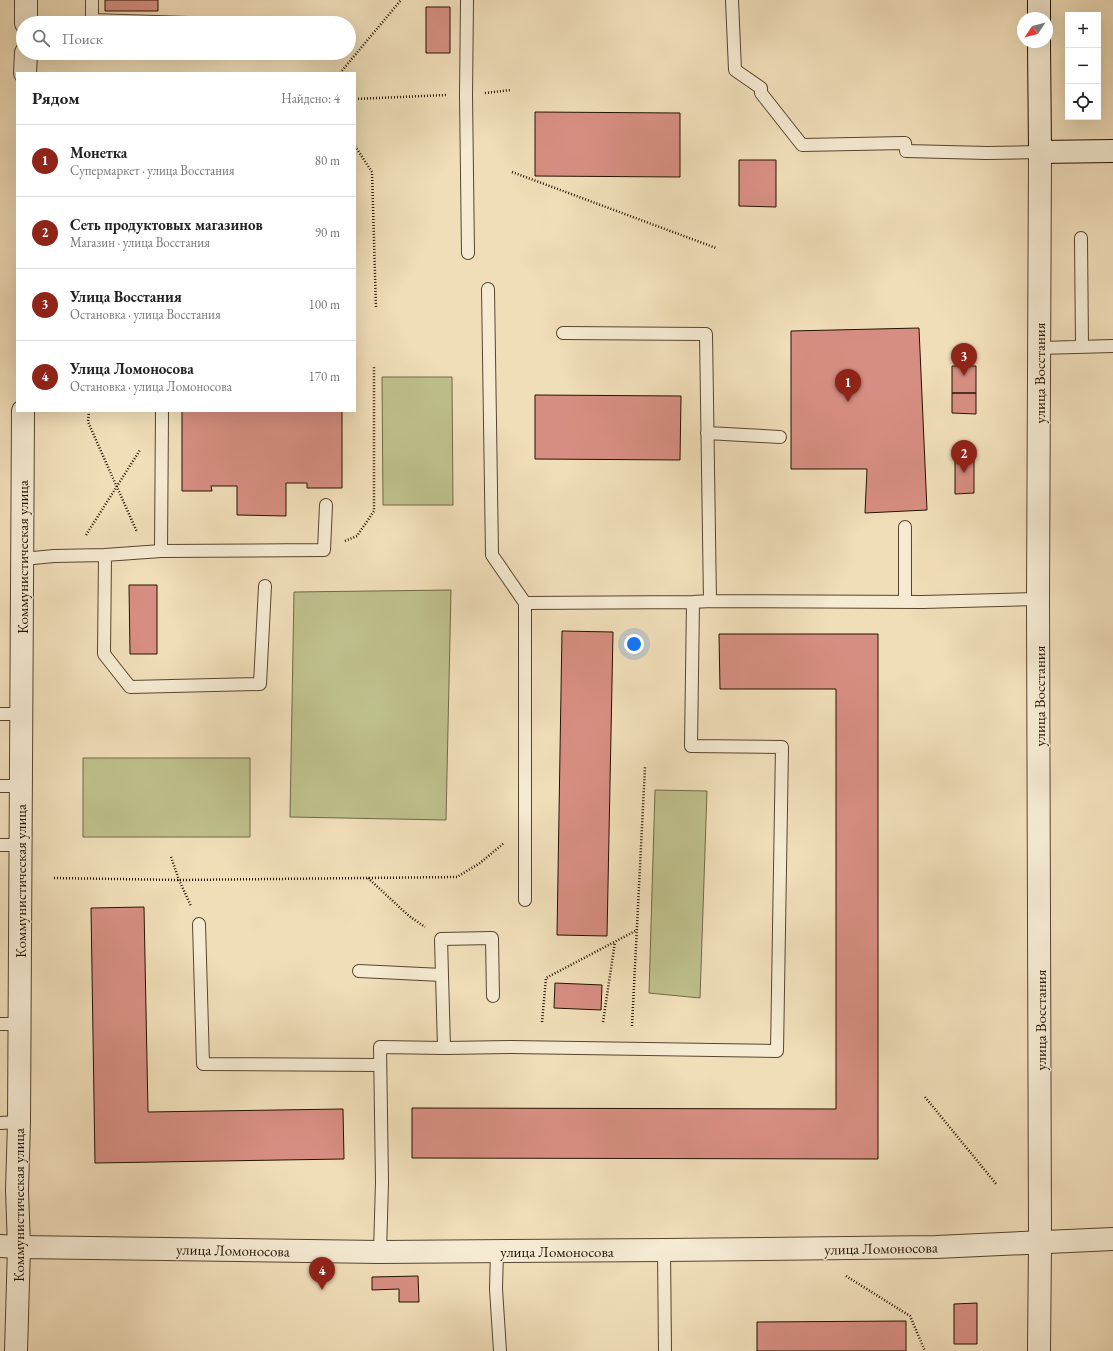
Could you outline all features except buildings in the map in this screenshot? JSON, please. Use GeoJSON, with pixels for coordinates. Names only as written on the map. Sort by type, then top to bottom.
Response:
{"type":"FeatureCollection","features":[{"type":"Feature","properties":{"kind":"street"},"geometry":{"type":"LineString","coordinates":[[26,0],[26,16]]}},
{"type":"Feature","properties":{"kind":"street"},"geometry":{"type":"LineString","coordinates":[[1039,0],[1039,12]]}},
{"type":"Feature","properties":{"kind":"street","name":"улица Восстания"},"geometry":{"type":"LineString","coordinates":[[1039,48],[1039,1351]]}},
{"type":"Feature","properties":{"kind":"street"},"geometry":{"type":"LineString","coordinates":[[26,60],[26,72]]}},
{"type":"Feature","properties":{"kind":"street"},"geometry":{"type":"LineString","coordinates":[[1040,152],[1113,151]]}},
{"type":"Feature","properties":{"kind":"street","name":"Коммунистическая улица"},"geometry":{"type":"LineString","coordinates":[[16,1351],[10,1246],[17,1190],[9,1122],[10,786],[21,714],[23,412]]}},
{"type":"Feature","properties":{"kind":"street","name":"улица Ломоносова"},"geometry":{"type":"LineString","coordinates":[[10,1246],[380,1252],[936,1247],[1113,1239]]}},
{"type":"Feature","properties":{"kind":"lane"},"geometry":{"type":"LineString","coordinates":[[92,0],[92,16]]}},
{"type":"Feature","properties":{"kind":"lane"},"geometry":{"type":"LineString","coordinates":[[467,0],[466,95],[468,253]]}},
{"type":"Feature","properties":{"kind":"lane"},"geometry":{"type":"LineString","coordinates":[[732,0],[735,70],[761,88],[761,94],[802,145],[905,143],[906,151],[1040,152]]}},
{"type":"Feature","properties":{"kind":"lane"},"geometry":{"type":"LineString","coordinates":[[1082,238],[1082,346]]}},
{"type":"Feature","properties":{"kind":"lane"},"geometry":{"type":"LineString","coordinates":[[488,289],[492,555],[524,603],[525,900]]}},
{"type":"Feature","properties":{"kind":"lane"},"geometry":{"type":"LineString","coordinates":[[563,334],[706,334],[710,601]]}},
{"type":"Feature","properties":{"kind":"lane"},"geometry":{"type":"LineString","coordinates":[[1039,348],[1113,346]]}},
{"type":"Feature","properties":{"kind":"lane"},"geometry":{"type":"LineString","coordinates":[[160,551],[162,412]]}},
{"type":"Feature","properties":{"kind":"lane"},"geometry":{"type":"LineString","coordinates":[[707,433],[780,437]]}},
{"type":"Feature","properties":{"kind":"lane"},"geometry":{"type":"LineString","coordinates":[[23,559],[160,551],[324,550],[326,505]]}},
{"type":"Feature","properties":{"kind":"lane"},"geometry":{"type":"LineString","coordinates":[[905,527],[905,602]]}},
{"type":"Feature","properties":{"kind":"lane"},"geometry":{"type":"LineString","coordinates":[[105,555],[104,654],[130,687],[260,684],[265,586]]}},
{"type":"Feature","properties":{"kind":"lane"},"geometry":{"type":"LineString","coordinates":[[524,603],[710,601],[905,602],[1038,599]]}},
{"type":"Feature","properties":{"kind":"lane"},"geometry":{"type":"LineString","coordinates":[[380,1252],[382,1182],[380,1047],[512,1047],[777,1051],[782,746],[691,746],[693,602]]}},
{"type":"Feature","properties":{"kind":"lane"},"geometry":{"type":"LineString","coordinates":[[0,714],[21,714]]}},
{"type":"Feature","properties":{"kind":"lane"},"geometry":{"type":"LineString","coordinates":[[199,924],[203,1064],[380,1065]]}},
{"type":"Feature","properties":{"kind":"lane"},"geometry":{"type":"LineString","coordinates":[[444,1048],[441,939],[492,938],[493,996]]}},
{"type":"Feature","properties":{"kind":"lane"},"geometry":{"type":"LineString","coordinates":[[359,970],[442,976]]}},
{"type":"Feature","properties":{"kind":"lane"},"geometry":{"type":"LineString","coordinates":[[664,1250],[665,1351]]}},
{"type":"Feature","properties":{"kind":"lane"},"geometry":{"type":"LineString","coordinates":[[497,1251],[496,1289],[500,1351]]}},
{"type":"Feature","properties":{"kind":"path"},"geometry":{"type":"LineString","coordinates":[[356,54],[401,0]]}},
{"type":"Feature","properties":{"kind":"path"},"geometry":{"type":"LineString","coordinates":[[341,72],[351,60]]}},
{"type":"Feature","properties":{"kind":"path"},"geometry":{"type":"LineString","coordinates":[[356,99],[466,95],[511,90]]}},
{"type":"Feature","properties":{"kind":"path"},"geometry":{"type":"LineString","coordinates":[[356,148],[372,172],[376,308]]}},
{"type":"Feature","properties":{"kind":"path"},"geometry":{"type":"LineString","coordinates":[[512,172],[716,248]]}},
{"type":"Feature","properties":{"kind":"path"},"geometry":{"type":"LineString","coordinates":[[324,550],[357,536],[374,511],[374,367]]}},
{"type":"Feature","properties":{"kind":"path"},"geometry":{"type":"LineString","coordinates":[[88,412],[88,422],[146,552]]}},
{"type":"Feature","properties":{"kind":"path"},"geometry":{"type":"LineString","coordinates":[[73,556],[140,449]]}},
{"type":"Feature","properties":{"kind":"path"},"geometry":{"type":"LineString","coordinates":[[632,1026],[645,767]]}},
{"type":"Feature","properties":{"kind":"path"},"geometry":{"type":"LineString","coordinates":[[54,878],[179,880],[457,877],[480,863],[525,824]]}},
{"type":"Feature","properties":{"kind":"path"},"geometry":{"type":"LineString","coordinates":[[171,857],[179,880],[199,924]]}},
{"type":"Feature","properties":{"kind":"path"},"geometry":{"type":"LineString","coordinates":[[368,878],[409,916],[441,939]]}},
{"type":"Feature","properties":{"kind":"path"},"geometry":{"type":"LineString","coordinates":[[542,1022],[546,978],[637,930]]}},
{"type":"Feature","properties":{"kind":"path"},"geometry":{"type":"LineString","coordinates":[[603,1022],[615,942]]}},
{"type":"Feature","properties":{"kind":"path"},"geometry":{"type":"LineString","coordinates":[[925,1097],[997,1185]]}},
{"type":"Feature","properties":{"kind":"path"},"geometry":{"type":"LineString","coordinates":[[846,1276],[910,1316],[926,1351]]}},
{"type":"Feature","properties":{"kind":"green space"},"geometry":{"type":"Polygon","coordinates":[[[382,377],[452,377],[453,505],[383,505],[382,377]]]}},
{"type":"Feature","properties":{"kind":"green space"},"geometry":{"type":"Polygon","coordinates":[[[451,590],[446,820],[290,817],[294,592],[451,590]]]}},
{"type":"Feature","properties":{"kind":"green space"},"geometry":{"type":"Polygon","coordinates":[[[83,758],[250,758],[250,837],[83,837],[83,758]]]}},
{"type":"Feature","properties":{"kind":"green space"},"geometry":{"type":"Polygon","coordinates":[[[655,790],[707,791],[700,998],[649,993],[655,790]]]}},
{"type":"Feature","properties":{"kind":"place","name":"Улица Восстания"},"geometry":{"type":"Point","coordinates":[964,376]}},
{"type":"Feature","properties":{"kind":"place","name":"Монетка"},"geometry":{"type":"Point","coordinates":[848,402]}},
{"type":"Feature","properties":{"kind":"place","name":"Сеть продуктовых магазинов"},"geometry":{"type":"Point","coordinates":[964,473]}},
{"type":"Feature","properties":{"kind":"place","name":"Улица Ломоносова"},"geometry":{"type":"Point","coordinates":[322,1290]}}]}
